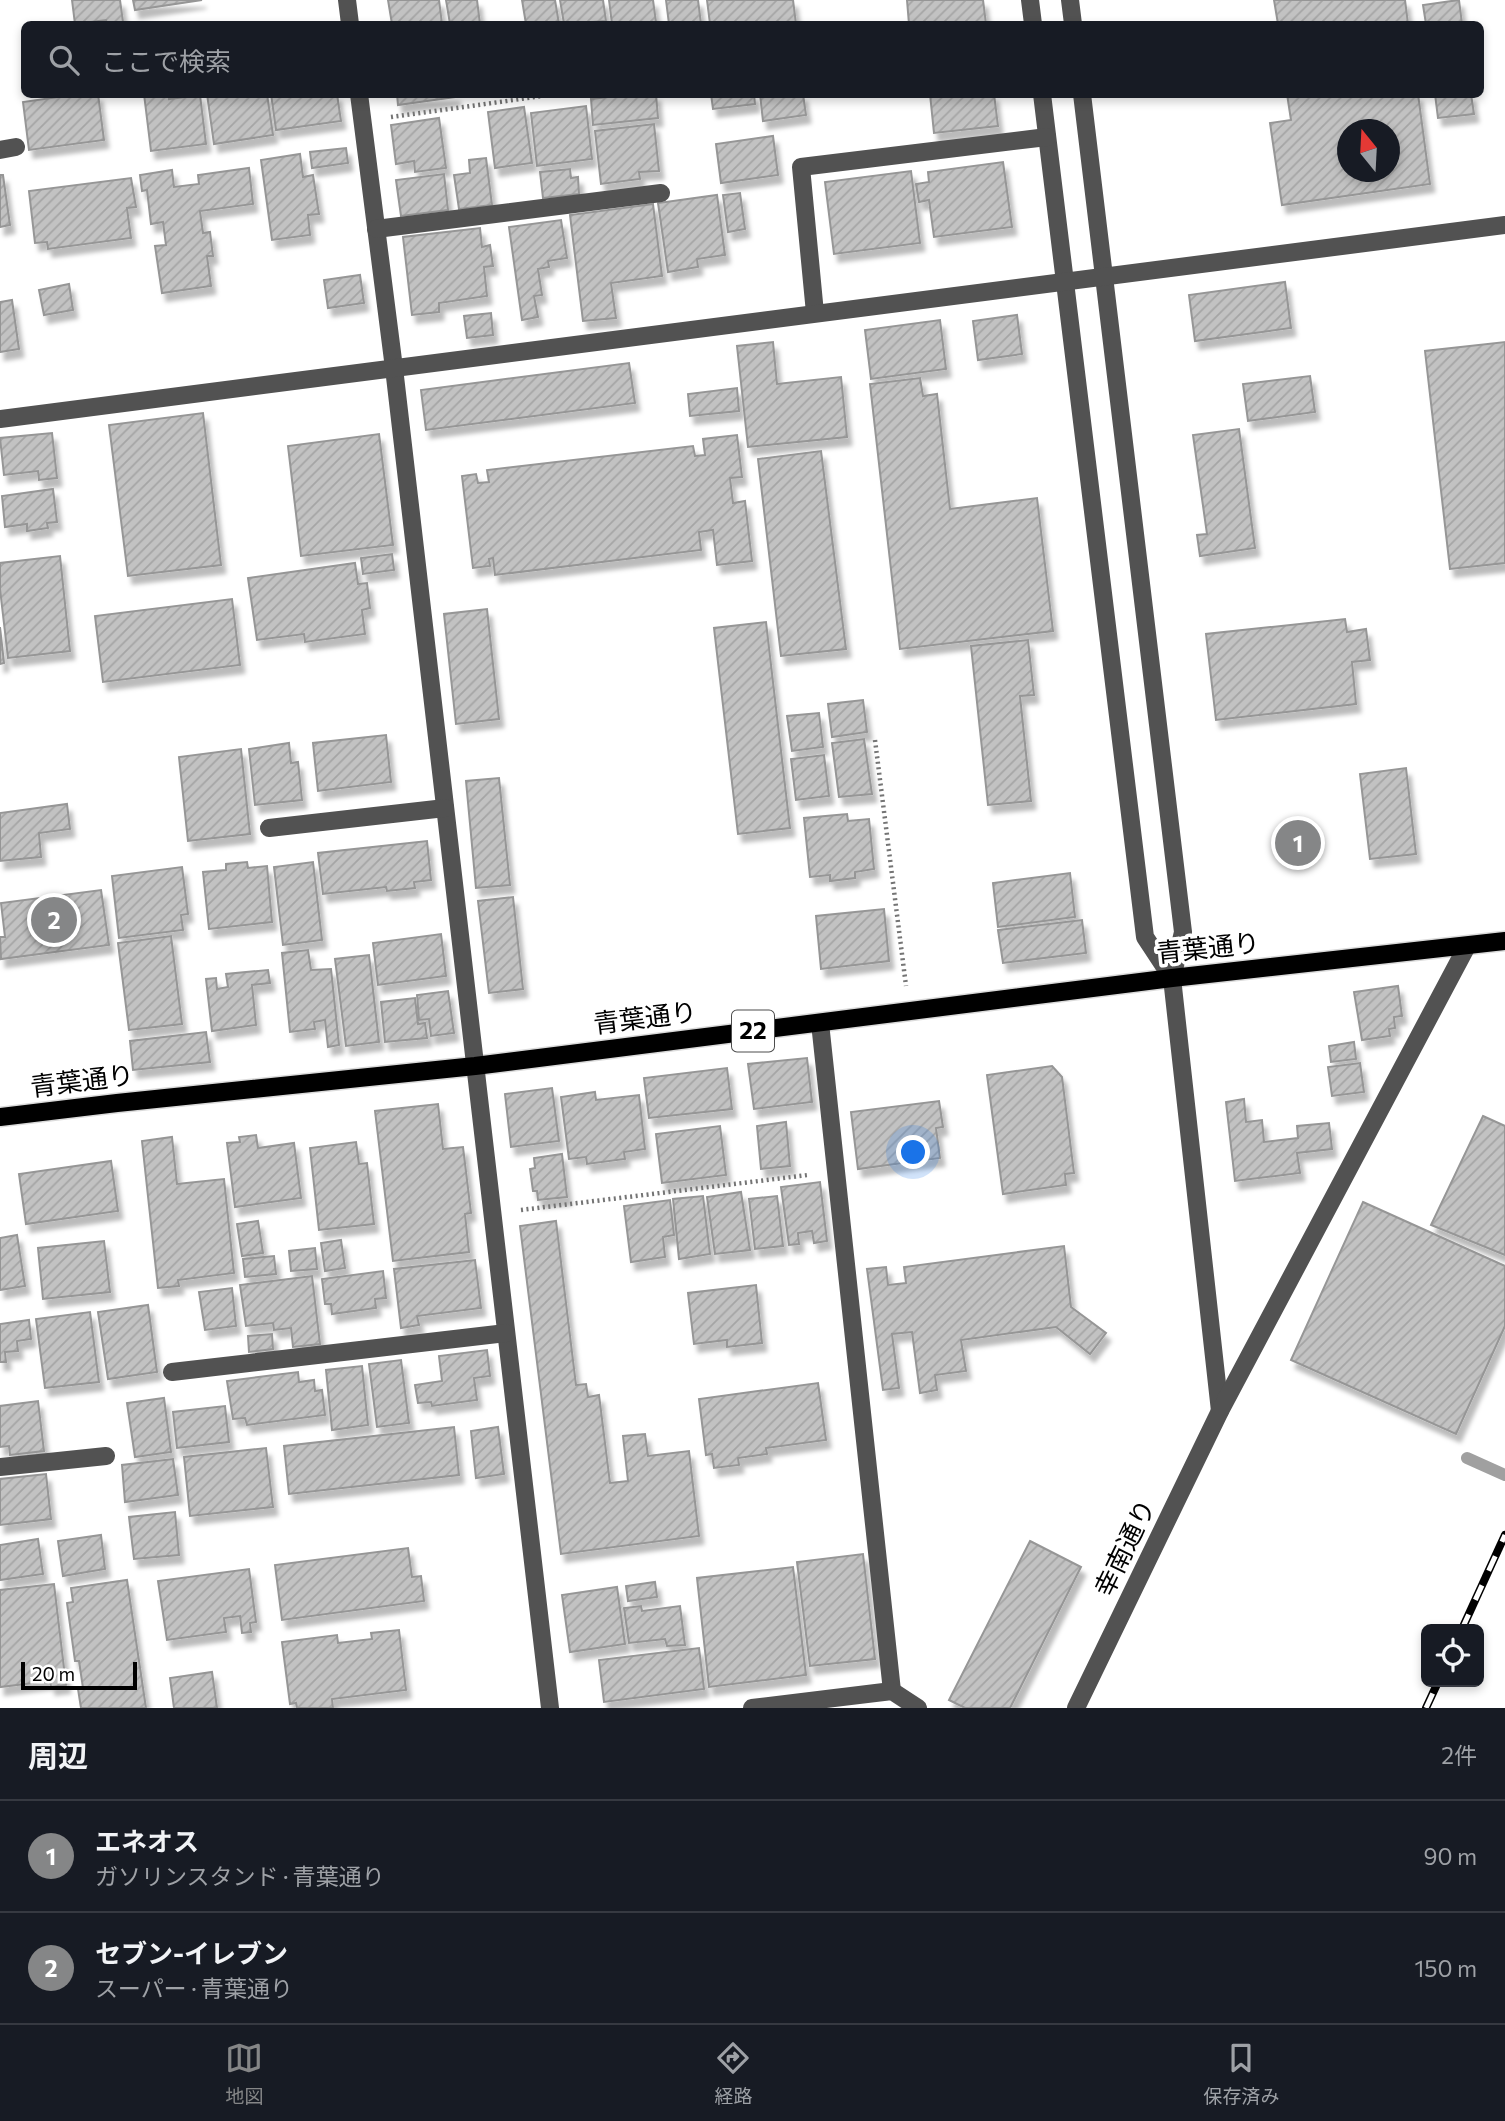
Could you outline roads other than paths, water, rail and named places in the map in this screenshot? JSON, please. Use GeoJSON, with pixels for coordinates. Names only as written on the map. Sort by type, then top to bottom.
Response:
{"type":"FeatureCollection","features":[{"type":"Feature","properties":{"kind":"main road","name":"青葉通り"},"geometry":{"type":"LineString","coordinates":[[0,1117],[117,1102],[475,1066],[1172,978],[1505,941]]}},
{"type":"Feature","properties":{"kind":"street"},"geometry":{"type":"LineString","coordinates":[[347,0],[350,21]]}},
{"type":"Feature","properties":{"kind":"street"},"geometry":{"type":"LineString","coordinates":[[1030,0],[1033,21]]}},
{"type":"Feature","properties":{"kind":"street"},"geometry":{"type":"LineString","coordinates":[[1070,0],[1073,21]]}},
{"type":"Feature","properties":{"kind":"street"},"geometry":{"type":"LineString","coordinates":[[359,98],[394,368],[550,1708]]}},
{"type":"Feature","properties":{"kind":"street"},"geometry":{"type":"LineString","coordinates":[[1042,98],[1145,937],[1172,978]]}},
{"type":"Feature","properties":{"kind":"street"},"geometry":{"type":"LineString","coordinates":[[1083,98],[1183,932],[1172,978],[1220,1412]]}},
{"type":"Feature","properties":{"kind":"street"},"geometry":{"type":"LineString","coordinates":[[815,313],[801,167],[1047,137]]}},
{"type":"Feature","properties":{"kind":"street"},"geometry":{"type":"LineString","coordinates":[[376,229],[661,193]]}},
{"type":"Feature","properties":{"kind":"street"},"geometry":{"type":"LineString","coordinates":[[0,419],[1505,225]]}},
{"type":"Feature","properties":{"kind":"street"},"geometry":{"type":"LineString","coordinates":[[269,828],[445,808]]}},
{"type":"Feature","properties":{"kind":"street","name":"幸南通り"},"geometry":{"type":"LineString","coordinates":[[1076,1708],[1220,1412],[1467,946]]}},
{"type":"Feature","properties":{"kind":"street"},"geometry":{"type":"LineString","coordinates":[[820,1023],[892,1691]]}},
{"type":"Feature","properties":{"kind":"street"},"geometry":{"type":"LineString","coordinates":[[172,1372],[506,1333]]}},
{"type":"Feature","properties":{"kind":"street"},"geometry":{"type":"LineString","coordinates":[[0,1467],[106,1456]]}},
{"type":"Feature","properties":{"kind":"street"},"geometry":{"type":"LineString","coordinates":[[752,1708],[892,1691],[918,1708]]}},
{"type":"Feature","properties":{"kind":"waterway"},"geometry":{"type":"LineString","coordinates":[[1467,1458],[1505,1475]]}},
{"type":"Feature","properties":{"kind":"railway"},"geometry":{"type":"LineString","coordinates":[[1464,1624],[1505,1535]]}},
{"type":"Feature","properties":{"kind":"railway"},"geometry":{"type":"LineString","coordinates":[[1426,1708],[1436,1687]]}},
{"type":"Feature","properties":{"kind":"place","name":"エネオス"},"geometry":{"type":"Point","coordinates":[1298,843]}},
{"type":"Feature","properties":{"kind":"place","name":"セブン-イレブン"},"geometry":{"type":"Point","coordinates":[54,920]}}]}
